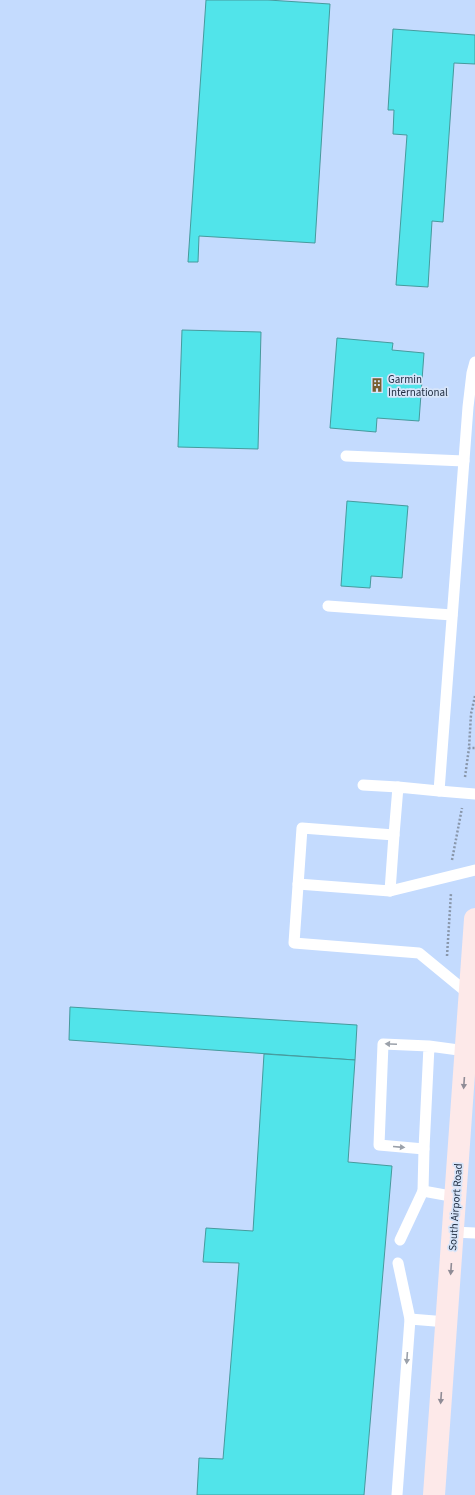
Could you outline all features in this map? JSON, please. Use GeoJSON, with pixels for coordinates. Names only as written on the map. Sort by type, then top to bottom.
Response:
{"type":"FeatureCollection","features":[{"type":"Feature","properties":{"kind":"street","name":"South Airport Road"},"geometry":{"type":"LineString","coordinates":[[434,1495],[454,1232],[475,919]]}},
{"type":"Feature","properties":{"kind":"lane"},"geometry":{"type":"LineString","coordinates":[[439,791],[468,407],[472,373],[475,362]]}},
{"type":"Feature","properties":{"kind":"lane"},"geometry":{"type":"LineString","coordinates":[[346,456],[464,461]]}},
{"type":"Feature","properties":{"kind":"lane"},"geometry":{"type":"LineString","coordinates":[[328,606],[452,615]]}},
{"type":"Feature","properties":{"kind":"lane"},"geometry":{"type":"LineString","coordinates":[[363,785],[475,794]]}},
{"type":"Feature","properties":{"kind":"lane"},"geometry":{"type":"LineString","coordinates":[[390,891],[398,787]]}},
{"type":"Feature","properties":{"kind":"lane"},"geometry":{"type":"LineString","coordinates":[[394,835],[302,828],[294,943],[419,953],[470,995]]}},
{"type":"Feature","properties":{"kind":"lane"},"geometry":{"type":"LineString","coordinates":[[298,884],[390,891],[475,870]]}},
{"type":"Feature","properties":{"kind":"lane"},"geometry":{"type":"LineString","coordinates":[[424,1149],[378,1145],[382,1044],[430,1046],[466,1051]]}},
{"type":"Feature","properties":{"kind":"lane"},"geometry":{"type":"LineString","coordinates":[[400,1240],[423,1191],[430,1046]]}},
{"type":"Feature","properties":{"kind":"lane"},"geometry":{"type":"LineString","coordinates":[[423,1191],[456,1197]]}},
{"type":"Feature","properties":{"kind":"lane"},"geometry":{"type":"LineString","coordinates":[[454,1232],[475,1233]]}},
{"type":"Feature","properties":{"kind":"lane"},"geometry":{"type":"LineString","coordinates":[[397,1495],[410,1319],[398,1263]]}},
{"type":"Feature","properties":{"kind":"lane"},"geometry":{"type":"LineString","coordinates":[[410,1319],[447,1322]]}},
{"type":"Feature","properties":{"kind":"path"},"geometry":{"type":"LineString","coordinates":[[475,696],[471,714],[469,748],[475,748]]}},
{"type":"Feature","properties":{"kind":"shaded area"},"geometry":{"type":"Polygon","coordinates":[[[0,0],[475,0],[475,1495],[0,1495],[0,0]]]}},
{"type":"Feature","properties":{"kind":"building"},"geometry":{"type":"Polygon","coordinates":[[[206,0],[268,0],[330,4],[315,243],[199,236],[198,262],[188,262],[206,0]]]}},
{"type":"Feature","properties":{"kind":"building"},"geometry":{"type":"Polygon","coordinates":[[[393,29],[475,35],[475,64],[454,63],[443,222],[432,221],[428,287],[396,285],[407,135],[393,134],[394,110],[388,110],[393,29]]]}},
{"type":"Feature","properties":{"kind":"building"},"geometry":{"type":"Polygon","coordinates":[[[182,330],[261,332],[258,449],[178,447],[182,330]]]}},
{"type":"Feature","properties":{"kind":"building","name":"Garmin International"},"geometry":{"type":"Polygon","coordinates":[[[337,338],[393,343],[392,350],[424,353],[419,421],[377,418],[376,432],[330,428],[337,338]]]}},
{"type":"Feature","properties":{"kind":"building"},"geometry":{"type":"Polygon","coordinates":[[[347,501],[408,506],[402,578],[371,576],[370,588],[341,586],[347,501]]]}},
{"type":"Feature","properties":{"kind":"building"},"geometry":{"type":"Polygon","coordinates":[[[70,1007],[357,1025],[355,1060],[69,1040],[70,1007]]]}},
{"type":"Feature","properties":{"kind":"building"},"geometry":{"type":"Polygon","coordinates":[[[264,1054],[355,1060],[348,1162],[392,1166],[364,1495],[197,1495],[199,1458],[223,1459],[239,1263],[203,1262],[206,1228],[253,1231],[264,1054]]]}},
{"type":"Feature","properties":{"kind":"place","name":"Garmin International"},"geometry":{"type":"Point","coordinates":[377,385]}}]}
